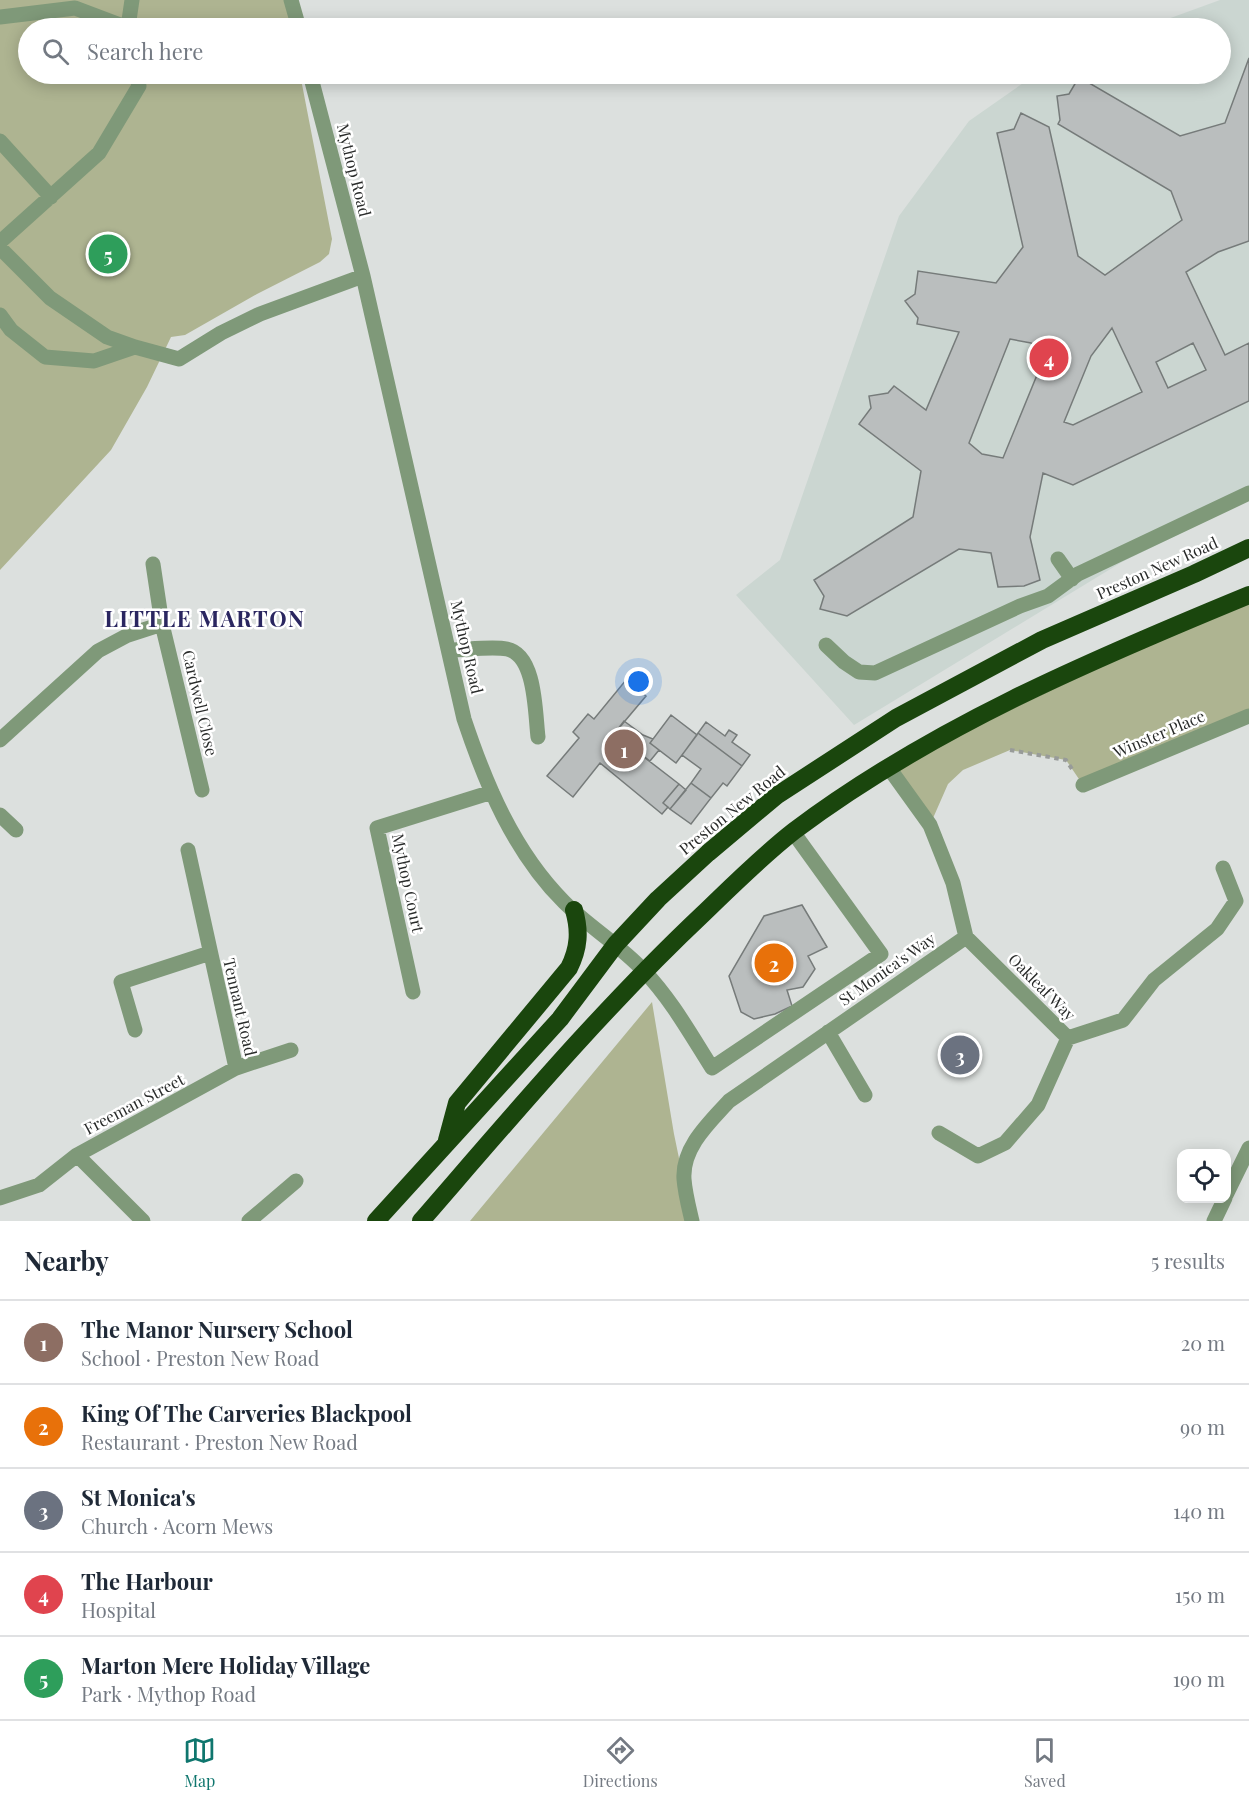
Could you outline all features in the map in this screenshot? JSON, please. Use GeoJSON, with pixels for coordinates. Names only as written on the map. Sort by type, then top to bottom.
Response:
{"type":"FeatureCollection","features":[{"type":"Feature","properties":{"kind":"highway","name":"Preston New Road"},"geometry":{"type":"LineString","coordinates":[[376,1221],[560,1019],[616,945],[658,899],[776,796],[896,718],[1041,640],[1249,548]]}},
{"type":"Feature","properties":{"kind":"highway"},"geometry":{"type":"LineString","coordinates":[[422,1221],[571,1049],[644,971],[793,832],[889,768],[979,717],[1082,666],[1249,595]]}},
{"type":"Feature","properties":{"kind":"highway"},"geometry":{"type":"LineString","coordinates":[[447,1142],[457,1103],[569,968],[577,953],[579,939],[574,910]]}},
{"type":"Feature","properties":{"kind":"street"},"geometry":{"type":"LineString","coordinates":[[129,18],[132,0]]}},
{"type":"Feature","properties":{"kind":"street"},"geometry":{"type":"LineString","coordinates":[[291,0],[296,18]]}},
{"type":"Feature","properties":{"kind":"street"},"geometry":{"type":"LineString","coordinates":[[0,17],[75,8],[102,18]]}},
{"type":"Feature","properties":{"kind":"street"},"geometry":{"type":"LineString","coordinates":[[0,242],[99,153],[138,84]]}},
{"type":"Feature","properties":{"kind":"street","name":"Mythop Road"},"geometry":{"type":"LineString","coordinates":[[313,84],[363,276],[464,719],[476,756],[502,815],[527,856],[564,902],[644,971],[665,996],[712,1068],[881,954],[793,832]]}},
{"type":"Feature","properties":{"kind":"street"},"geometry":{"type":"LineString","coordinates":[[0,141],[51,197]]}},
{"type":"Feature","properties":{"kind":"street"},"geometry":{"type":"LineString","coordinates":[[0,248],[50,298],[107,337],[179,359],[221,333],[260,314],[363,276]]}},
{"type":"Feature","properties":{"kind":"street"},"geometry":{"type":"LineString","coordinates":[[0,315],[11,330],[45,357],[94,361],[135,347]]}},
{"type":"Feature","properties":{"kind":"street"},"geometry":{"type":"LineString","coordinates":[[826,645],[859,672],[861,679],[1020,606],[1048,596],[1072,579],[1110,558],[1249,493]]}},
{"type":"Feature","properties":{"kind":"street"},"geometry":{"type":"LineString","coordinates":[[1058,559],[1072,579]]}},
{"type":"Feature","properties":{"kind":"street","name":"Cardwell Close"},"geometry":{"type":"LineString","coordinates":[[153,564],[162,624],[202,790]]}},
{"type":"Feature","properties":{"kind":"street"},"geometry":{"type":"LineString","coordinates":[[0,740],[98,651],[128,635],[162,624]]}},
{"type":"Feature","properties":{"kind":"street"},"geometry":{"type":"LineString","coordinates":[[450,650],[508,649],[525,660],[532,683],[538,737]]}},
{"type":"Feature","properties":{"kind":"street","name":"Winster Place"},"geometry":{"type":"LineString","coordinates":[[1083,785],[1249,716]]}},
{"type":"Feature","properties":{"kind":"street"},"geometry":{"type":"LineString","coordinates":[[889,768],[930,825],[953,883],[966,937]]}},
{"type":"Feature","properties":{"kind":"street","name":"Mythop Court"},"geometry":{"type":"LineString","coordinates":[[413,992],[377,828],[492,792]]}},
{"type":"Feature","properties":{"kind":"street"},"geometry":{"type":"LineString","coordinates":[[0,815],[16,830]]}},
{"type":"Feature","properties":{"kind":"street","name":"Tennant Road"},"geometry":{"type":"LineString","coordinates":[[188,850],[236,1068]]}},
{"type":"Feature","properties":{"kind":"street","name":"Oakleaf Way"},"geometry":{"type":"LineString","coordinates":[[966,937],[1068,1038],[1123,1020],[1154,980],[1217,930],[1236,902],[1223,868]]}},
{"type":"Feature","properties":{"kind":"street","name":"St Monica's Way"},"geometry":{"type":"LineString","coordinates":[[692,1221],[683,1178],[690,1149],[703,1130],[729,1101],[966,937]]}},
{"type":"Feature","properties":{"kind":"street","name":"Tennant Road"},"geometry":{"type":"LineString","coordinates":[[135,1030],[121,982],[210,953]]}},
{"type":"Feature","properties":{"kind":"street"},"geometry":{"type":"LineString","coordinates":[[828,1032],[865,1095]]}},
{"type":"Feature","properties":{"kind":"street"},"geometry":{"type":"LineString","coordinates":[[939,1133],[978,1156],[1005,1143],[1038,1105],[1068,1038]]}},
{"type":"Feature","properties":{"kind":"street","name":"Freeman Street"},"geometry":{"type":"LineString","coordinates":[[0,1198],[39,1185],[77,1155],[236,1068],[291,1050]]}},
{"type":"Feature","properties":{"kind":"street"},"geometry":{"type":"LineString","coordinates":[[1231,1186],[1249,1148]]}},
{"type":"Feature","properties":{"kind":"street"},"geometry":{"type":"LineString","coordinates":[[77,1155],[143,1221]]}},
{"type":"Feature","properties":{"kind":"street"},"geometry":{"type":"LineString","coordinates":[[249,1221],[296,1182]]}},
{"type":"Feature","properties":{"kind":"street"},"geometry":{"type":"LineString","coordinates":[[1214,1221],[1223,1203]]}},
{"type":"Feature","properties":{"kind":"path"},"geometry":{"type":"LineString","coordinates":[[1010,750],[1066,760],[1083,785]]}},
{"type":"Feature","properties":{"kind":"shaded area"},"geometry":{"type":"Polygon","coordinates":[[[1220,0],[1249,0],[1249,500],[1122,562],[854,725],[736,595],[780,560],[899,216],[969,121],[1022,84],[1231,84],[1231,18],[1170,18],[1220,0]]]}},
{"type":"Feature","properties":{"kind":"green space"},"geometry":{"type":"Polygon","coordinates":[[[0,0],[286,0],[290,18],[18,18],[18,84],[302,84],[332,239],[329,254],[320,262],[257,294],[185,335],[171,337],[147,387],[111,450],[0,570],[0,0]]]}},
{"type":"Feature","properties":{"kind":"green space"},"geometry":{"type":"Polygon","coordinates":[[[1249,595],[1249,716],[1083,785],[1066,760],[1010,750],[963,770],[948,784],[930,825],[889,768],[1249,595]]]}},
{"type":"Feature","properties":{"kind":"green space"},"geometry":{"type":"Polygon","coordinates":[[[652,1002],[674,1134],[692,1221],[470,1221],[652,1002]]]}},
{"type":"Feature","properties":{"kind":"building"},"geometry":{"type":"Polygon","coordinates":[[[1249,58],[1249,241],[1218,252],[1186,272],[1225,355],[1249,343],[1249,401],[1073,485],[1043,473],[1030,537],[1040,580],[1024,586],[998,587],[991,553],[959,549],[847,616],[820,609],[824,596],[814,580],[913,517],[921,471],[859,424],[871,408],[869,396],[888,393],[894,386],[926,410],[959,332],[917,324],[918,318],[905,301],[915,294],[918,271],[996,283],[1023,247],[997,133],[1014,129],[1021,113],[1049,127],[1078,256],[1105,275],[1182,220],[1171,191],[1058,124],[1060,120],[1057,96],[1069,94],[1075,84],[1091,84],[1180,136],[1225,123],[1249,58]],[[1112,328],[1091,356],[1064,422],[1073,425],[1142,392],[1112,328]],[[1010,339],[969,443],[982,454],[1003,458],[1046,353],[1031,343],[1010,339]],[[1193,343],[1156,362],[1168,388],[1206,370],[1193,343]]]}},
{"type":"Feature","properties":{"kind":"building"},"geometry":{"type":"Polygon","coordinates":[[[626,680],[646,696],[614,734],[679,784],[663,803],[668,807],[662,814],[600,763],[573,797],[547,776],[579,738],[573,732],[588,714],[594,719],[626,680]]]}},
{"type":"Feature","properties":{"kind":"building"},"geometry":{"type":"Polygon","coordinates":[[[671,715],[697,735],[676,763],[650,743],[671,715]]]}},
{"type":"Feature","properties":{"kind":"building"},"geometry":{"type":"Polygon","coordinates":[[[624,721],[643,735],[653,739],[650,743],[659,750],[650,761],[614,734],[624,721]]]}},
{"type":"Feature","properties":{"kind":"building"},"geometry":{"type":"Polygon","coordinates":[[[706,722],[725,736],[729,730],[737,735],[732,742],[750,755],[742,766],[698,733],[706,722]]]}},
{"type":"Feature","properties":{"kind":"building"},"geometry":{"type":"Polygon","coordinates":[[[698,733],[742,766],[727,786],[723,783],[711,798],[691,783],[701,769],[682,755],[698,733]]]}},
{"type":"Feature","properties":{"kind":"building"},"geometry":{"type":"Polygon","coordinates":[[[691,783],[711,798],[691,824],[670,809],[691,783]]]}},
{"type":"Feature","properties":{"kind":"building"},"geometry":{"type":"Polygon","coordinates":[[[679,784],[686,790],[670,809],[663,803],[679,784]]]}},
{"type":"Feature","properties":{"kind":"building"},"geometry":{"type":"Polygon","coordinates":[[[802,905],[827,947],[808,956],[815,969],[803,987],[787,990],[792,1006],[775,1014],[754,1019],[741,1012],[729,976],[764,916],[802,905]]]}},
{"type":"Feature","properties":{"kind":"place","name":"Marton Mere Holiday Village"},"geometry":{"type":"Point","coordinates":[108,254]}},
{"type":"Feature","properties":{"kind":"place","name":"The Harbour"},"geometry":{"type":"Point","coordinates":[1049,358]}},
{"type":"Feature","properties":{"kind":"place","name":"The Manor Nursery School"},"geometry":{"type":"Point","coordinates":[624,749]}},
{"type":"Feature","properties":{"kind":"place","name":"King Of The Carveries Blackpool"},"geometry":{"type":"Point","coordinates":[774,963]}},
{"type":"Feature","properties":{"kind":"place","name":"St Monica's"},"geometry":{"type":"Point","coordinates":[960,1055]}},
{"type":"Feature","properties":{"kind":"district","name":"LITTLE MARTON"},"geometry":{"type":"Point","coordinates":[205,619]}}]}
